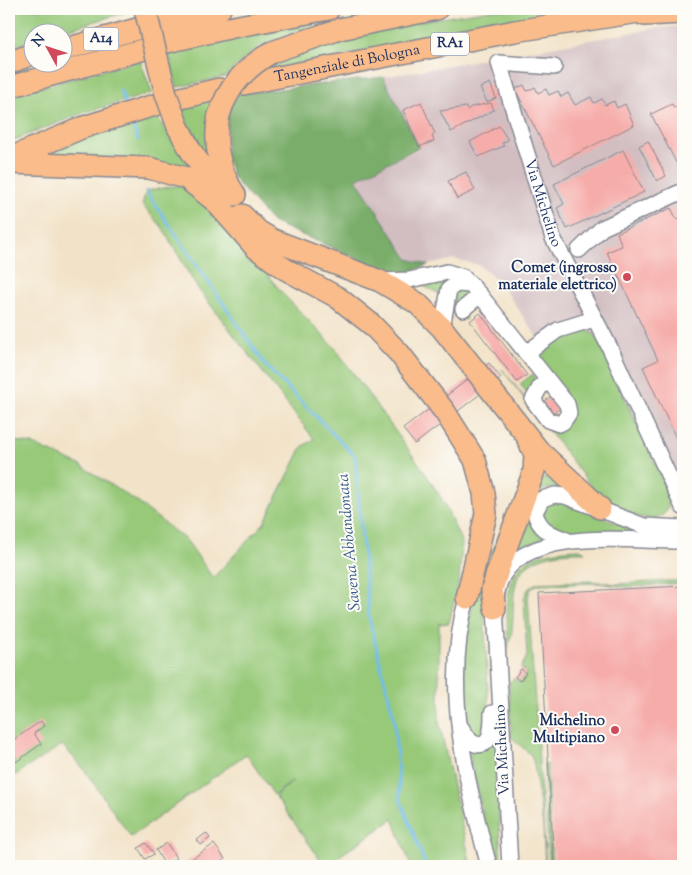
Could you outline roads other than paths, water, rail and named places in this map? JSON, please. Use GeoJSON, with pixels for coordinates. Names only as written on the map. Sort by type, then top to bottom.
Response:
{"type":"FeatureCollection","features":[{"type":"Feature","properties":{"kind":"highway","name":"A14"},"geometry":{"type":"LineString","coordinates":[[72,47],[152,23],[220,9]]}},
{"type":"Feature","properties":{"kind":"highway","name":"A14"},"geometry":{"type":"LineString","coordinates":[[9,86],[152,23],[329,9]]}},
{"type":"Feature","properties":{"kind":"highway"},"geometry":{"type":"LineString","coordinates":[[292,246],[261,226],[242,206],[227,182],[217,154],[216,135],[219,115],[226,96],[250,66],[272,52],[297,42],[356,24],[437,9]]}},
{"type":"Feature","properties":{"kind":"highway","name":"Tangenziale di Bologna"},"geometry":{"type":"LineString","coordinates":[[243,84],[514,31],[658,9]]}},
{"type":"Feature","properties":{"kind":"highway"},"geometry":{"type":"LineString","coordinates":[[586,19],[683,13]]}},
{"type":"Feature","properties":{"kind":"highway"},"geometry":{"type":"LineString","coordinates":[[72,42],[152,23],[166,94],[178,127],[191,151],[239,221],[277,264]]}},
{"type":"Feature","properties":{"kind":"highway"},"geometry":{"type":"LineString","coordinates":[[9,64],[22,59]]}},
{"type":"Feature","properties":{"kind":"highway"},"geometry":{"type":"LineString","coordinates":[[181,98],[219,90]]}},
{"type":"Feature","properties":{"kind":"highway"},"geometry":{"type":"LineString","coordinates":[[13,159],[78,130],[161,103]]}},
{"type":"Feature","properties":{"kind":"highway"},"geometry":{"type":"LineString","coordinates":[[13,159],[149,168],[186,178],[207,193],[256,248],[277,264],[337,298],[377,329],[400,353],[445,412],[468,446],[481,476],[486,514],[467,598]]}},
{"type":"Feature","properties":{"kind":"highway"},"geometry":{"type":"LineString","coordinates":[[221,193],[258,231],[380,281],[417,303],[442,328],[527,438],[600,508]]}},
{"type":"Feature","properties":{"kind":"highway"},"geometry":{"type":"LineString","coordinates":[[495,608],[492,590],[534,471],[535,454],[527,438]]}},
{"type":"Feature","properties":{"kind":"street","name":"Via Michelino"},"geometry":{"type":"LineString","coordinates":[[554,67],[499,63],[553,238],[594,319],[680,501],[675,513],[662,528]]}},
{"type":"Feature","properties":{"kind":"street"},"geometry":{"type":"LineString","coordinates":[[579,250],[602,228],[683,192]]}},
{"type":"Feature","properties":{"kind":"street"},"geometry":{"type":"LineString","coordinates":[[380,281],[410,280],[447,272],[463,277],[476,290],[548,380]]}},
{"type":"Feature","properties":{"kind":"street"},"geometry":{"type":"LineString","coordinates":[[442,328],[449,289],[457,284],[476,290]]}},
{"type":"Feature","properties":{"kind":"street"},"geometry":{"type":"LineString","coordinates":[[462,309],[476,290]]}},
{"type":"Feature","properties":{"kind":"street"},"geometry":{"type":"LineString","coordinates":[[526,352],[558,330],[594,319]]}},
{"type":"Feature","properties":{"kind":"street"},"geometry":{"type":"LineString","coordinates":[[567,540],[553,535],[538,524],[535,512],[542,499],[555,495],[565,496],[644,526],[683,528]]}},
{"type":"Feature","properties":{"kind":"street","name":"Via Michelino"},"geometry":{"type":"LineString","coordinates":[[510,866],[495,608],[500,581],[514,562],[534,549],[567,540],[683,541]]}},
{"type":"Feature","properties":{"kind":"street"},"geometry":{"type":"LineString","coordinates":[[467,598],[462,618],[456,674],[460,724],[464,768],[489,866]]}},
{"type":"Feature","properties":{"kind":"street","name":"Via Michelino"},"geometry":{"type":"LineString","coordinates":[[460,724],[466,736],[475,744],[487,741],[491,736],[489,644],[497,633]]}},
{"type":"Feature","properties":{"kind":"waterway","name":"Savena Abbandonata"},"geometry":{"type":"LineString","coordinates":[[120,90],[125,103]]}},
{"type":"Feature","properties":{"kind":"waterway","name":"Savena Abbandonata"},"geometry":{"type":"LineString","coordinates":[[132,122],[138,140]]}},
{"type":"Feature","properties":{"kind":"waterway","name":"Savena Abbandonata"},"geometry":{"type":"LineString","coordinates":[[146,191],[266,366],[355,456],[369,618],[394,718],[400,799],[426,866]]}},
{"type":"Feature","properties":{"kind":"place","name":"Comet (ingrosso materiale elettrico)"},"geometry":{"type":"Point","coordinates":[627,277]}},
{"type":"Feature","properties":{"kind":"place","name":"Michelino Multipiano"},"geometry":{"type":"Point","coordinates":[615,730]}}]}
